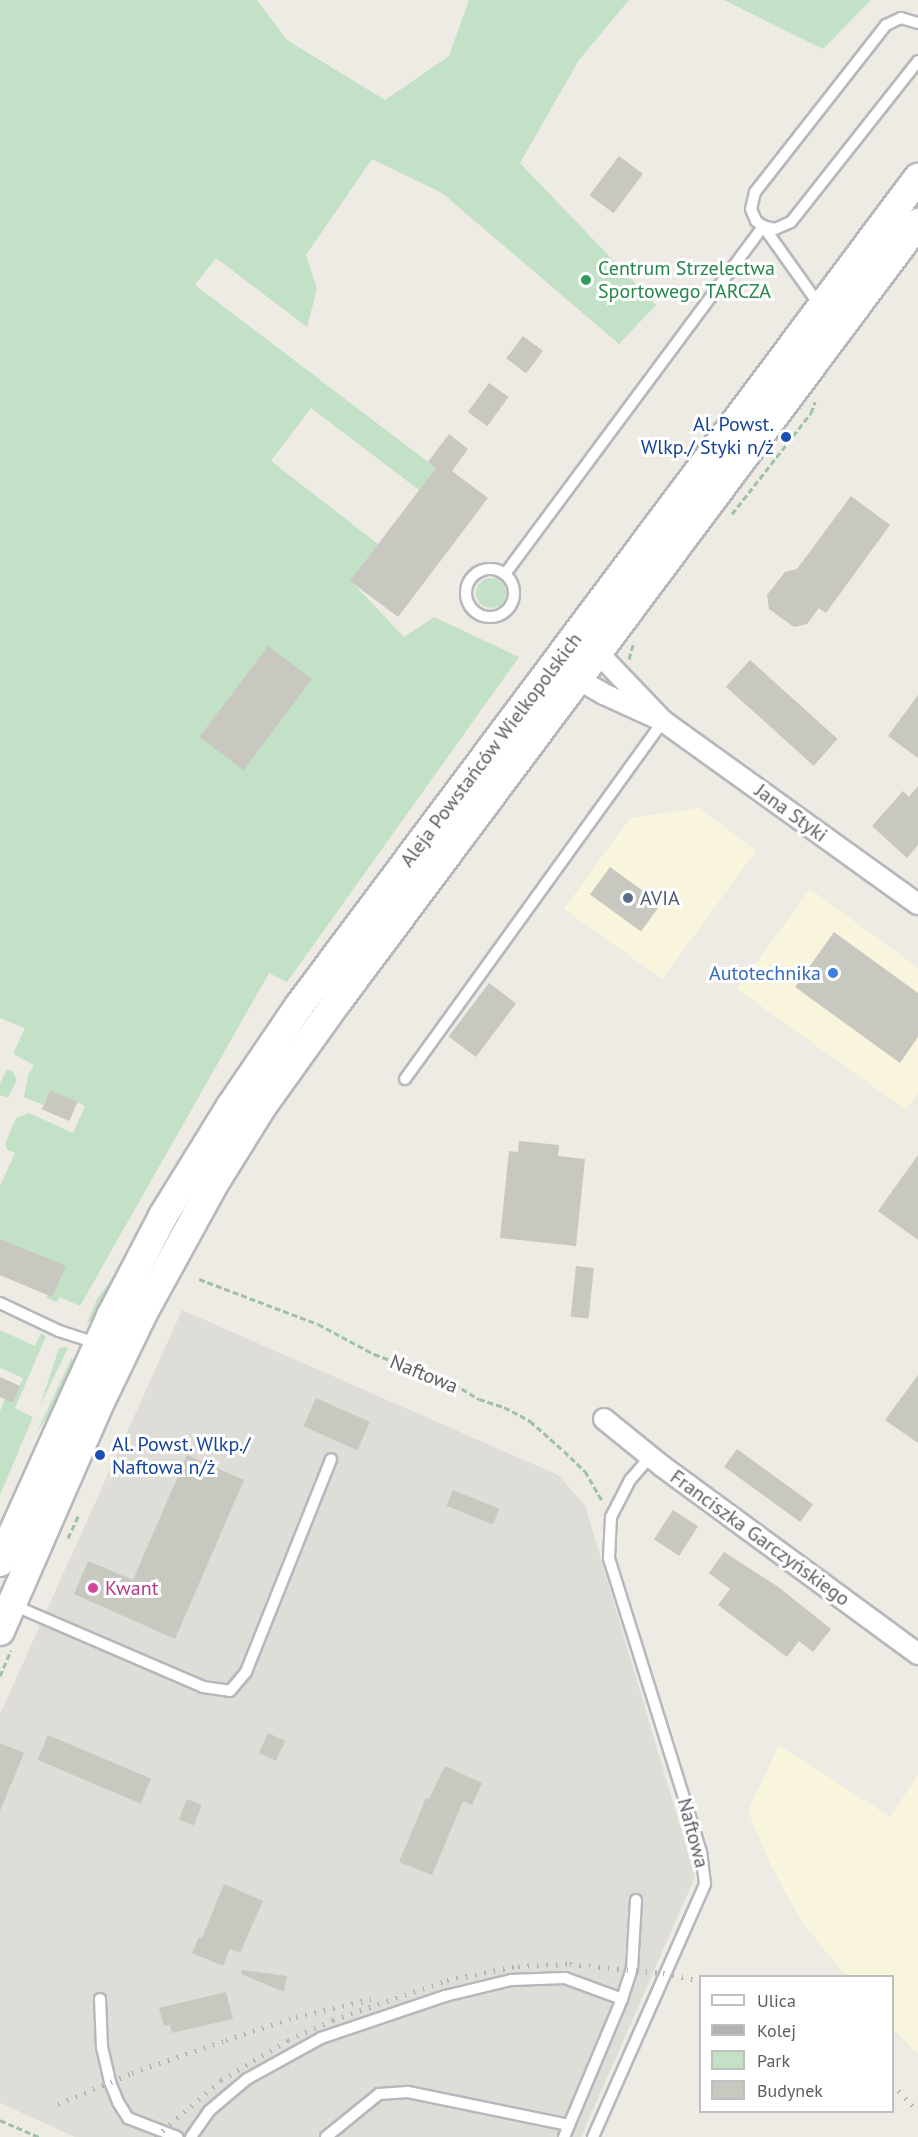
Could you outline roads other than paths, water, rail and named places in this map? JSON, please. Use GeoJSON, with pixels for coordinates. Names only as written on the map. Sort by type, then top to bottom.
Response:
{"type":"FeatureCollection","features":[{"type":"Feature","properties":{"kind":"main road","name":"Aleja Powstańców Wielkopolskich"},"geometry":{"type":"LineString","coordinates":[[7,1637],[6,1601],[164,1216],[265,1055],[918,178]]}},
{"type":"Feature","properties":{"kind":"main road","name":"Aleja Powstańców Wielkopolskich"},"geometry":{"type":"LineString","coordinates":[[0,1562],[110,1349],[166,1268],[261,1108],[337,1002],[918,223]]}},
{"type":"Feature","properties":{"kind":"street"},"geometry":{"type":"LineString","coordinates":[[578,679],[569,664],[567,649],[586,647],[598,653]]}},
{"type":"Feature","properties":{"kind":"street","name":"Jana Styki"},"geometry":{"type":"LineString","coordinates":[[598,653],[663,721]]}},
{"type":"Feature","properties":{"kind":"street","name":"Jana Styki"},"geometry":{"type":"LineString","coordinates":[[578,679],[663,721],[918,904]]}},
{"type":"Feature","properties":{"kind":"street","name":"Franciszka Garczyńskiego"},"geometry":{"type":"LineString","coordinates":[[604,1419],[650,1457],[918,1654]]}},
{"type":"Feature","properties":{"kind":"lane"},"geometry":{"type":"LineString","coordinates":[[821,308],[763,226],[753,217],[751,209],[755,192],[886,25],[901,18],[918,23]]}},
{"type":"Feature","properties":{"kind":"lane"},"geometry":{"type":"LineString","coordinates":[[763,226],[775,229],[791,222],[918,60]]}},
{"type":"Feature","properties":{"kind":"lane"},"geometry":{"type":"LineString","coordinates":[[505,574],[763,226]]}},
{"type":"Feature","properties":{"kind":"lane"},"geometry":{"type":"LineString","coordinates":[[487,569],[505,574],[514,590],[509,608],[493,617],[475,612],[466,596],[470,578],[487,569]]}},
{"type":"Feature","properties":{"kind":"lane"},"geometry":{"type":"LineString","coordinates":[[405,1079],[663,721]]}},
{"type":"Feature","properties":{"kind":"lane"},"geometry":{"type":"LineString","coordinates":[[0,1303],[59,1330],[110,1349]]}},
{"type":"Feature","properties":{"kind":"lane","name":"Naftowa"},"geometry":{"type":"LineString","coordinates":[[592,2137],[705,1884],[701,1852],[609,1558],[611,1517],[630,1480],[650,1457]]}},
{"type":"Feature","properties":{"kind":"lane"},"geometry":{"type":"LineString","coordinates":[[6,1601],[203,1687],[230,1691],[246,1672],[331,1458]]}},
{"type":"Feature","properties":{"kind":"lane"},"geometry":{"type":"LineString","coordinates":[[564,2137],[622,1999],[632,1969],[636,1900]]}},
{"type":"Feature","properties":{"kind":"lane"},"geometry":{"type":"LineString","coordinates":[[191,2137],[209,2111],[247,2079],[321,2038],[446,1996],[512,1980],[565,1978],[622,1999]]}},
{"type":"Feature","properties":{"kind":"lane"},"geometry":{"type":"LineString","coordinates":[[100,1999],[102,2047],[110,2082],[118,2102],[128,2118],[177,2137]]}},
{"type":"Feature","properties":{"kind":"lane"},"geometry":{"type":"LineString","coordinates":[[326,2137],[379,2094],[408,2092],[569,2125]]}},
{"type":"Feature","properties":{"kind":"railway"},"geometry":{"type":"LineString","coordinates":[[155,2137],[221,2080],[288,2040],[333,2020],[447,1980],[518,1966],[570,1964],[663,1973],[699,1981]]}},
{"type":"Feature","properties":{"kind":"railway"},"geometry":{"type":"LineString","coordinates":[[58,2104],[132,2073],[226,2040],[296,2017],[371,1999]]}},
{"type":"Feature","properties":{"kind":"railway"},"geometry":{"type":"LineString","coordinates":[[894,2086],[918,2111]]}},
{"type":"Feature","properties":{"kind":"place","name":"Centrum Strzelectwa Sportowego TARCZA"},"geometry":{"type":"Point","coordinates":[586,280]}},
{"type":"Feature","properties":{"kind":"place","name":"Al. Powst. Wlkp./ Styki n/ż"},"geometry":{"type":"Point","coordinates":[786,437]}},
{"type":"Feature","properties":{"kind":"place","name":"AVIA"},"geometry":{"type":"Point","coordinates":[628,898]}},
{"type":"Feature","properties":{"kind":"place","name":"Autotechnika"},"geometry":{"type":"Point","coordinates":[833,973]}},
{"type":"Feature","properties":{"kind":"place","name":"Al. Powst. Wlkp./ Naftowa n/ż"},"geometry":{"type":"Point","coordinates":[100,1455]}},
{"type":"Feature","properties":{"kind":"place","name":"Kwant"},"geometry":{"type":"Point","coordinates":[93,1588]}}]}
